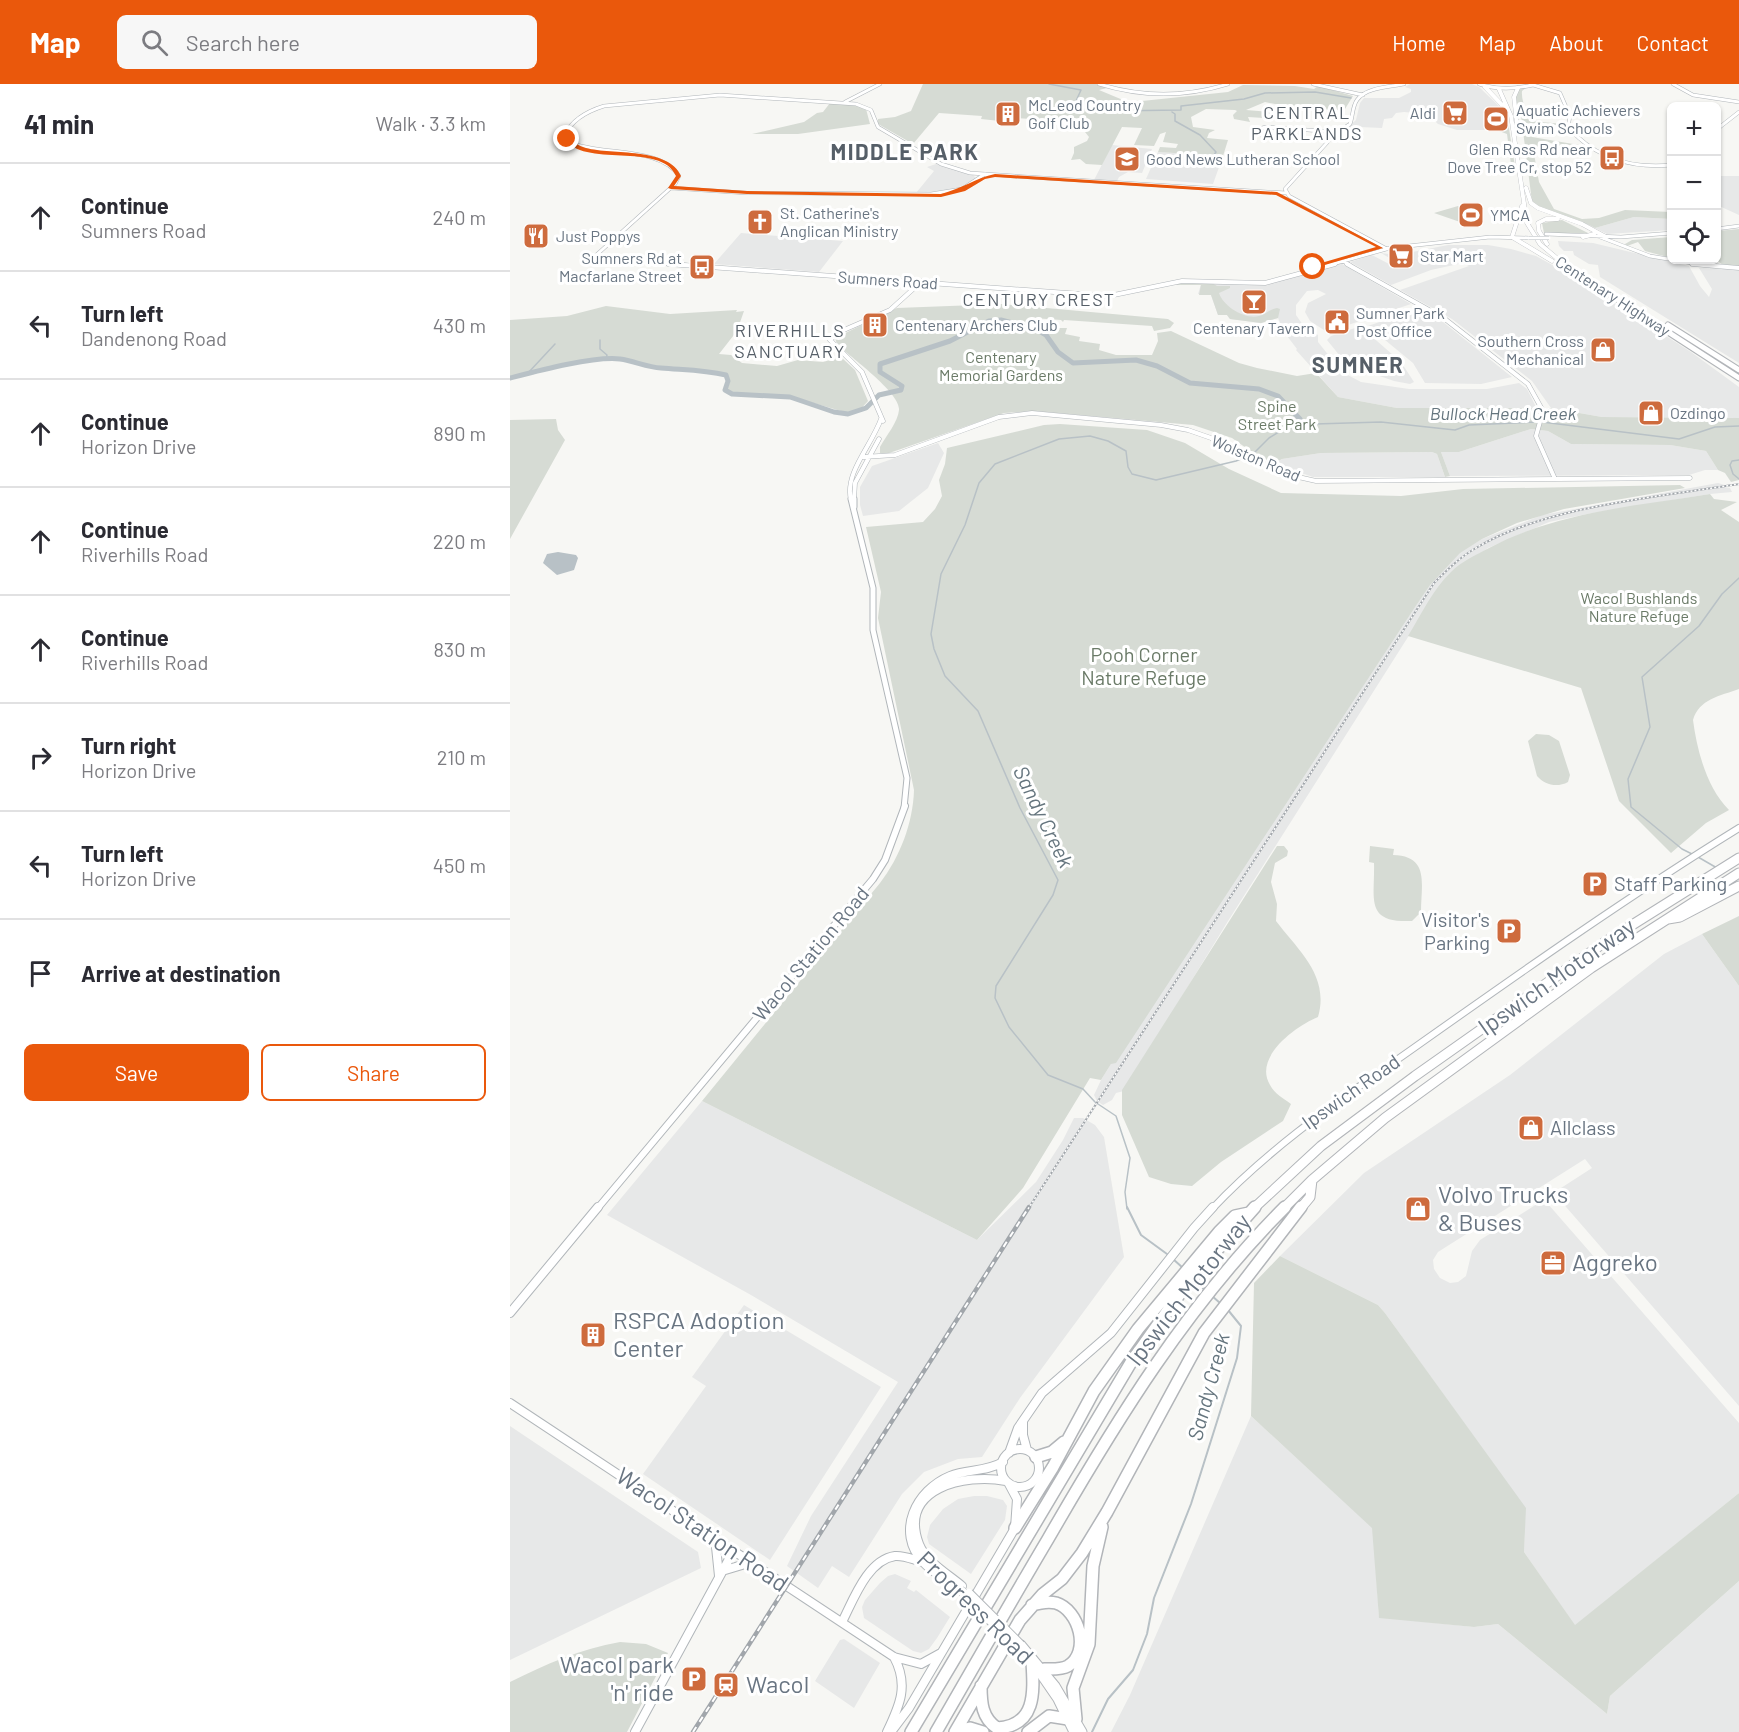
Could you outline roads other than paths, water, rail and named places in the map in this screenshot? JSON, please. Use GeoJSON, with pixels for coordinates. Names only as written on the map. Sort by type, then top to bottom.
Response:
{"type":"FeatureCollection","features":[{"type":"Feature","properties":{"kind":"highway"},"geometry":{"type":"LineString","coordinates":[[1481,85],[1503,105],[1512,120]]}},
{"type":"Feature","properties":{"kind":"highway","name":"Centenary Highway"},"geometry":{"type":"LineString","coordinates":[[1500,87],[1512,120],[1527,223],[1540,244],[1561,263],[1739,378]]}},
{"type":"Feature","properties":{"kind":"highway","name":"Centenary Highway"},"geometry":{"type":"LineString","coordinates":[[1500,87],[1515,114],[1531,220],[1572,265],[1739,370]]}},
{"type":"Feature","properties":{"kind":"highway"},"geometry":{"type":"LineString","coordinates":[[1517,124],[1514,96],[1518,88]]}},
{"type":"Feature","properties":{"kind":"highway"},"geometry":{"type":"LineString","coordinates":[[1526,189],[1532,202],[1538,208],[1584,225],[1602,238]]}},
{"type":"Feature","properties":{"kind":"highway"},"geometry":{"type":"LineString","coordinates":[[1523,198],[1520,215],[1512,235],[1580,279],[1599,288]]}},
{"type":"Feature","properties":{"kind":"highway"},"geometry":{"type":"LineString","coordinates":[[1548,239],[1538,227],[1539,222],[1546,219],[1569,221],[1602,238]]}},
{"type":"Feature","properties":{"kind":"highway"},"geometry":{"type":"LineString","coordinates":[[1583,237],[1602,238]]}},
{"type":"Feature","properties":{"kind":"highway","name":"Ipswich Motorway"},"geometry":{"type":"LineString","coordinates":[[911,1732],[1106,1402],[1182,1282],[1195,1266],[1298,1166],[1348,1125],[1566,968],[1739,858]]}},
{"type":"Feature","properties":{"kind":"highway","name":"Ipswich Motorway"},"geometry":{"type":"LineString","coordinates":[[936,1732],[1107,1438],[1148,1374],[1200,1303],[1262,1230],[1312,1180],[1363,1135],[1432,1082],[1575,979],[1664,919],[1739,873]]}},
{"type":"Feature","properties":{"kind":"highway"},"geometry":{"type":"LineString","coordinates":[[1664,919],[1680,917],[1735,887]]}},
{"type":"Feature","properties":{"kind":"highway"},"geometry":{"type":"LineString","coordinates":[[955,1732],[1014,1628],[1032,1605],[1074,1565],[1107,1512],[1174,1387],[1216,1317],[1231,1295],[1311,1197],[1312,1180]]}},
{"type":"Feature","properties":{"kind":"highway"},"geometry":{"type":"LineString","coordinates":[[1015,1528],[1115,1361],[1182,1282]]}},
{"type":"Feature","properties":{"kind":"highway"},"geometry":{"type":"LineString","coordinates":[[1031,1453],[1052,1452],[1065,1441]]}},
{"type":"Feature","properties":{"kind":"highway"},"geometry":{"type":"LineString","coordinates":[[1028,1732],[1049,1716],[1076,1726],[1073,1688],[1089,1644],[1093,1566],[1097,1541],[1107,1512]]}},
{"type":"Feature","properties":{"kind":"highway"},"geometry":{"type":"LineString","coordinates":[[1032,1605],[1049,1602],[1060,1605],[1074,1618],[1079,1633],[1079,1648],[1072,1663],[1057,1670],[1044,1669]]}},
{"type":"Feature","properties":{"kind":"highway"},"geometry":{"type":"LineString","coordinates":[[981,1686],[982,1705],[988,1721],[997,1728],[1014,1728],[1024,1719],[1032,1704],[1034,1683],[1032,1662]]}},
{"type":"Feature","properties":{"kind":"highway"},"geometry":{"type":"LineString","coordinates":[[955,1732],[970,1728],[983,1732]]}},
{"type":"Feature","properties":{"kind":"main road","name":"Progress Road"},"geometry":{"type":"LineString","coordinates":[[1020,1647],[1047,1681],[1076,1726]]}},
{"type":"Feature","properties":{"kind":"main road","name":"Progress Road"},"geometry":{"type":"LineString","coordinates":[[1020,1647],[1044,1669],[1076,1726]]}},
{"type":"Feature","properties":{"kind":"street"},"geometry":{"type":"LineString","coordinates":[[845,102],[880,84]]}},
{"type":"Feature","properties":{"kind":"street"},"geometry":{"type":"LineString","coordinates":[[1099,84],[1118,91],[1147,94],[1213,89],[1228,84]]}},
{"type":"Feature","properties":{"kind":"street"},"geometry":{"type":"LineString","coordinates":[[1316,84],[1363,95]]}},
{"type":"Feature","properties":{"kind":"street"},"geometry":{"type":"LineString","coordinates":[[1316,84],[1363,95],[1371,95],[1405,85]]}},
{"type":"Feature","properties":{"kind":"street"},"geometry":{"type":"LineString","coordinates":[[1282,193],[1287,184],[1347,122],[1355,99],[1399,84]]}},
{"type":"Feature","properties":{"kind":"street"},"geometry":{"type":"LineString","coordinates":[[1530,84],[1546,87],[1561,94],[1570,116],[1568,127],[1577,140],[1592,150],[1639,165],[1667,165]]}},
{"type":"Feature","properties":{"kind":"street"},"geometry":{"type":"LineString","coordinates":[[1481,85],[1518,88],[1523,85],[1546,87],[1551,84]]}},
{"type":"Feature","properties":{"kind":"street"},"geometry":{"type":"LineString","coordinates":[[1673,84],[1674,87],[1687,93],[1739,102]]}},
{"type":"Feature","properties":{"kind":"street"},"geometry":{"type":"LineString","coordinates":[[1354,94],[1355,99]]}},
{"type":"Feature","properties":{"kind":"street"},"geometry":{"type":"LineString","coordinates":[[985,175],[966,189],[943,194],[747,193],[671,188],[679,176],[670,163],[651,157],[579,148],[567,141],[567,130],[592,110],[621,104],[720,95],[845,102],[870,108],[878,127],[937,162],[975,174],[1015,176]]}},
{"type":"Feature","properties":{"kind":"street"},"geometry":{"type":"LineString","coordinates":[[1282,193],[1327,138],[1350,124],[1353,109],[1363,95]]}},
{"type":"Feature","properties":{"kind":"street"},"geometry":{"type":"LineString","coordinates":[[1721,126],[1739,112]]}},
{"type":"Feature","properties":{"kind":"street"},"geometry":{"type":"LineString","coordinates":[[1259,135],[1264,128],[1333,134]]}},
{"type":"Feature","properties":{"kind":"street"},"geometry":{"type":"LineString","coordinates":[[1323,133],[1327,138]]}},
{"type":"Feature","properties":{"kind":"street"},"geometry":{"type":"LineString","coordinates":[[951,168],[985,175],[1282,193],[1384,248]]}},
{"type":"Feature","properties":{"kind":"street"},"geometry":{"type":"LineString","coordinates":[[975,174],[978,179]]}},
{"type":"Feature","properties":{"kind":"street"},"geometry":{"type":"LineString","coordinates":[[943,194],[962,189],[985,175]]}},
{"type":"Feature","properties":{"kind":"street","name":"Sumners Road"},"geometry":{"type":"LineString","coordinates":[[671,188],[594,258],[1104,294],[1180,279],[1257,281],[1292,275]]}},
{"type":"Feature","properties":{"kind":"street"},"geometry":{"type":"LineString","coordinates":[[1262,192],[1282,193]]}},
{"type":"Feature","properties":{"kind":"street"},"geometry":{"type":"LineString","coordinates":[[1721,228],[1739,226]]}},
{"type":"Feature","properties":{"kind":"street"},"geometry":{"type":"LineString","coordinates":[[1602,238],[1667,233]]}},
{"type":"Feature","properties":{"kind":"street","name":"Sumners Road"},"geometry":{"type":"LineString","coordinates":[[731,268],[1108,296],[1175,281],[1204,280],[1255,284],[1384,248],[1512,235],[1548,239],[1602,238],[1632,250]]}},
{"type":"Feature","properties":{"kind":"street","name":"Sumners Road"},"geometry":{"type":"LineString","coordinates":[[1548,239],[1583,237]]}},
{"type":"Feature","properties":{"kind":"street"},"geometry":{"type":"LineString","coordinates":[[1602,238],[1621,247]]}},
{"type":"Feature","properties":{"kind":"street","name":"Sumners Road"},"geometry":{"type":"LineString","coordinates":[[1602,238],[1621,247],[1693,265],[1739,268]]}},
{"type":"Feature","properties":{"kind":"street"},"geometry":{"type":"LineString","coordinates":[[1341,260],[1445,320],[1528,384],[1541,407],[1543,416],[1538,427],[1537,441],[1555,479]]}},
{"type":"Feature","properties":{"kind":"street"},"geometry":{"type":"LineString","coordinates":[[910,282],[913,283],[910,288]]}},
{"type":"Feature","properties":{"kind":"street","name":"Wacol Station Road"},"geometry":{"type":"LineString","coordinates":[[896,305],[910,288],[919,282]]}},
{"type":"Feature","properties":{"kind":"street","name":"Wacol Station Road"},"geometry":{"type":"LineString","coordinates":[[867,458],[884,428],[878,408],[862,372],[831,344],[831,338],[883,314],[896,305],[919,282]]}},
{"type":"Feature","properties":{"kind":"street","name":"Wolston Road"},"geometry":{"type":"LineString","coordinates":[[867,458],[902,452],[992,419],[1026,413],[1169,426],[1204,435],[1290,476],[1316,481],[1690,478]]}},
{"type":"Feature","properties":{"kind":"street","name":"Wacol Station Road"},"geometry":{"type":"LineString","coordinates":[[510,1313],[865,888],[888,854],[904,813],[907,778],[873,630],[873,588],[856,522],[854,487],[878,435],[881,419]]}},
{"type":"Feature","properties":{"kind":"street"},"geometry":{"type":"LineString","coordinates":[[875,447],[877,454],[883,457]]}},
{"type":"Feature","properties":{"kind":"street","name":"Ipswich Road"},"geometry":{"type":"LineString","coordinates":[[1009,1454],[1011,1443],[1038,1397],[1054,1380],[1098,1347],[1112,1333],[1160,1269],[1237,1182],[1307,1122],[1564,941],[1739,828]]}},
{"type":"Feature","properties":{"kind":"street","name":"Wacol Station Road"},"geometry":{"type":"LineString","coordinates":[[510,1403],[894,1657],[921,1664],[941,1653]]}},
{"type":"Feature","properties":{"kind":"street"},"geometry":{"type":"LineString","coordinates":[[1008,1483],[1021,1488],[1032,1482],[1038,1470],[1023,1435],[1023,1421]]}},
{"type":"Feature","properties":{"kind":"street"},"geometry":{"type":"LineString","coordinates":[[889,1732],[904,1717],[1015,1528],[1017,1499],[1002,1473],[1003,1462],[1009,1454],[1018,1449],[1031,1453]]}},
{"type":"Feature","properties":{"kind":"street","name":"Progress Road"},"geometry":{"type":"LineString","coordinates":[[961,1588],[923,1562],[912,1544],[910,1531],[913,1511],[919,1498],[928,1488],[948,1477],[967,1471],[992,1469],[1003,1462]]}},
{"type":"Feature","properties":{"kind":"street","name":"Progress Road"},"geometry":{"type":"LineString","coordinates":[[1008,1483],[983,1476],[952,1482],[930,1494],[920,1510],[916,1531],[922,1550],[1020,1647]]}},
{"type":"Feature","properties":{"kind":"street"},"geometry":{"type":"LineString","coordinates":[[714,1537],[721,1574]]}},
{"type":"Feature","properties":{"kind":"street"},"geometry":{"type":"LineString","coordinates":[[635,1732],[734,1550]]}},
{"type":"Feature","properties":{"kind":"street"},"geometry":{"type":"LineString","coordinates":[[842,1622],[869,1575],[881,1561],[896,1555],[923,1562]]}},
{"type":"Feature","properties":{"kind":"street"},"geometry":{"type":"LineString","coordinates":[[721,1574],[752,1562]]}},
{"type":"Feature","properties":{"kind":"street"},"geometry":{"type":"LineString","coordinates":[[889,1732],[904,1683],[902,1671],[894,1657]]}},
{"type":"Feature","properties":{"kind":"waterway"},"geometry":{"type":"LineString","coordinates":[[1049,84],[1081,90],[1076,101],[1107,111],[1181,110],[1181,106],[1244,99],[1265,93],[1315,92],[1351,98]]}},
{"type":"Feature","properties":{"kind":"waterway"},"geometry":{"type":"LineString","coordinates":[[1172,112],[1175,114],[1175,121],[1200,135],[1216,152],[1214,155]]}},
{"type":"Feature","properties":{"kind":"waterway"},"geometry":{"type":"LineString","coordinates":[[510,378],[580,362],[620,359],[656,367],[726,375],[728,381],[725,390],[732,394],[790,397],[834,412],[848,414],[866,408],[879,395],[901,390],[902,386],[880,372],[880,364],[950,341],[989,321],[1001,320],[1036,329],[1046,335],[1058,352],[1073,363],[1136,360],[1157,366],[1190,383],[1259,389],[1278,396],[1300,419]]}},
{"type":"Feature","properties":{"kind":"waterway"},"geometry":{"type":"LineString","coordinates":[[600,340],[600,349],[607,355],[606,359]]}},
{"type":"Feature","properties":{"kind":"waterway"},"geometry":{"type":"LineString","coordinates":[[528,373],[555,344]]}},
{"type":"Feature","properties":{"kind":"waterway","name":"Sandy Creek"},"geometry":{"type":"LineString","coordinates":[[1127,1209],[1125,1192],[1130,1158],[1116,1116],[1095,1102],[1083,1089],[1048,1075],[1009,1027],[995,998],[996,986],[1053,895],[1058,880],[1020,808],[978,711],[945,676],[934,649],[931,634],[941,574],[965,525],[979,483],[995,464],[1059,439],[1090,436],[1108,441],[1126,451],[1128,467],[1132,474],[1156,480],[1236,461],[1254,453],[1269,438],[1300,419],[1315,424],[1381,422],[1455,430],[1469,425],[1538,422]]}},
{"type":"Feature","properties":{"kind":"waterway","name":"Bullock Head Creek"},"geometry":{"type":"LineString","coordinates":[[1542,422],[1679,439],[1715,427],[1739,426]]}},
{"type":"Feature","properties":{"kind":"waterway","name":"Bullock Head Creek"},"geometry":{"type":"LineString","coordinates":[[1739,460],[1732,461],[1730,465],[1733,474],[1739,479]]}},
{"type":"Feature","properties":{"kind":"waterway","name":"Bullock Head Creek"},"geometry":{"type":"LineString","coordinates":[[1694,855],[1682,849],[1631,807],[1628,779],[1650,727],[1642,677],[1699,626],[1722,594],[1739,578]]}},
{"type":"Feature","properties":{"kind":"waterway","name":"Bullock Head Creek"},"geometry":{"type":"LineString","coordinates":[[1698,857],[1717,868]]}},
{"type":"Feature","properties":{"kind":"waterway","name":"Sandy Creek"},"geometry":{"type":"LineString","coordinates":[[1127,1207],[1141,1235],[1167,1254]]}},
{"type":"Feature","properties":{"kind":"waterway","name":"Sandy Creek"},"geometry":{"type":"LineString","coordinates":[[1173,1259],[1183,1268]]}},
{"type":"Feature","properties":{"kind":"waterway","name":"Sandy Creek"},"geometry":{"type":"LineString","coordinates":[[1196,1283],[1204,1289]]}},
{"type":"Feature","properties":{"kind":"waterway","name":"Sandy Creek"},"geometry":{"type":"LineString","coordinates":[[1212,1296],[1220,1303]]}},
{"type":"Feature","properties":{"kind":"waterway","name":"Sandy Creek"},"geometry":{"type":"LineString","coordinates":[[1092,1732],[1108,1699],[1133,1670],[1147,1634],[1154,1598],[1191,1504],[1237,1358],[1241,1326],[1228,1310]]}},
{"type":"Feature","properties":{"kind":"railway"},"geometry":{"type":"LineString","coordinates":[[1028,1209],[1434,583],[1476,548],[1535,522],[1603,505],[1739,484]]}},
{"type":"Feature","properties":{"kind":"railway"},"geometry":{"type":"LineString","coordinates":[[693,1732],[1029,1207]]}},
{"type":"Feature","properties":{"kind":"place","name":"Aldi"},"geometry":{"type":"Point","coordinates":[1455,113]}},
{"type":"Feature","properties":{"kind":"place","name":"McLeod Country Golf Club"},"geometry":{"type":"Point","coordinates":[1008,114]}},
{"type":"Feature","properties":{"kind":"place","name":"Aquatic Achievers Swim Schools"},"geometry":{"type":"Point","coordinates":[1496,119]}},
{"type":"Feature","properties":{"kind":"place","name":"Glen Ross Rd near Dove Tree Cr, stop 52"},"geometry":{"type":"Point","coordinates":[1612,158]}},
{"type":"Feature","properties":{"kind":"place","name":"Good News Lutheran School"},"geometry":{"type":"Point","coordinates":[1127,159]}},
{"type":"Feature","properties":{"kind":"place","name":"YMCA"},"geometry":{"type":"Point","coordinates":[1471,215]}},
{"type":"Feature","properties":{"kind":"place","name":"St. Catherine's Anglican Ministry"},"geometry":{"type":"Point","coordinates":[760,222]}},
{"type":"Feature","properties":{"kind":"place","name":"Just Poppys"},"geometry":{"type":"Point","coordinates":[536,236]}},
{"type":"Feature","properties":{"kind":"place","name":"Star Mart"},"geometry":{"type":"Point","coordinates":[1401,256]}},
{"type":"Feature","properties":{"kind":"place","name":"Sumners Rd at Macfarlane Street"},"geometry":{"type":"Point","coordinates":[702,267]}},
{"type":"Feature","properties":{"kind":"place","name":"Centenary Tavern"},"geometry":{"type":"Point","coordinates":[1254,302]}},
{"type":"Feature","properties":{"kind":"place","name":"Sumner Park Post Office"},"geometry":{"type":"Point","coordinates":[1337,322]}},
{"type":"Feature","properties":{"kind":"place","name":"Centenary Archers Club"},"geometry":{"type":"Point","coordinates":[875,325]}},
{"type":"Feature","properties":{"kind":"place","name":"Southern Cross Mechanical"},"geometry":{"type":"Point","coordinates":[1603,350]}},
{"type":"Feature","properties":{"kind":"place","name":"Ozdingo"},"geometry":{"type":"Point","coordinates":[1651,413]}},
{"type":"Feature","properties":{"kind":"place","name":"Staff Parking"},"geometry":{"type":"Point","coordinates":[1595,884]}},
{"type":"Feature","properties":{"kind":"place","name":"Visitor's Parking"},"geometry":{"type":"Point","coordinates":[1509,931]}},
{"type":"Feature","properties":{"kind":"place","name":"Allclass"},"geometry":{"type":"Point","coordinates":[1531,1128]}},
{"type":"Feature","properties":{"kind":"place","name":"Volvo Trucks & Buses"},"geometry":{"type":"Point","coordinates":[1418,1209]}},
{"type":"Feature","properties":{"kind":"place","name":"Aggreko"},"geometry":{"type":"Point","coordinates":[1553,1263]}},
{"type":"Feature","properties":{"kind":"place","name":"RSPCA Adoption Center"},"geometry":{"type":"Point","coordinates":[593,1335]}},
{"type":"Feature","properties":{"kind":"place","name":"Wacol park 'n' ride"},"geometry":{"type":"Point","coordinates":[694,1679]}},
{"type":"Feature","properties":{"kind":"place","name":"Wacol"},"geometry":{"type":"Point","coordinates":[726,1685]}},
{"type":"Feature","properties":{"kind":"district","name":"CENTRAL PARKLANDS"},"geometry":{"type":"Point","coordinates":[1307,123]}},
{"type":"Feature","properties":{"kind":"district","name":"MIDDLE PARK"},"geometry":{"type":"Point","coordinates":[905,152]}},
{"type":"Feature","properties":{"kind":"district","name":"CENTURY CREST"},"geometry":{"type":"Point","coordinates":[1039,300]}},
{"type":"Feature","properties":{"kind":"district","name":"RIVERHILLS SANCTUARY"},"geometry":{"type":"Point","coordinates":[790,341]}},
{"type":"Feature","properties":{"kind":"district","name":"SUMNER"},"geometry":{"type":"Point","coordinates":[1358,365]}},
{"type":"Feature","properties":{"kind":"park label","name":"Centenary Memorial Gardens"},"geometry":{"type":"Point","coordinates":[1001,366]}},
{"type":"Feature","properties":{"kind":"park label","name":"Spine Street Park"},"geometry":{"type":"Point","coordinates":[1277,415]}},
{"type":"Feature","properties":{"kind":"park label","name":"Wacol Bushlands Nature Refuge"},"geometry":{"type":"Point","coordinates":[1639,607]}},
{"type":"Feature","properties":{"kind":"park label","name":"Pooh Corner Nature Refuge"},"geometry":{"type":"Point","coordinates":[1144,666]}}]}
